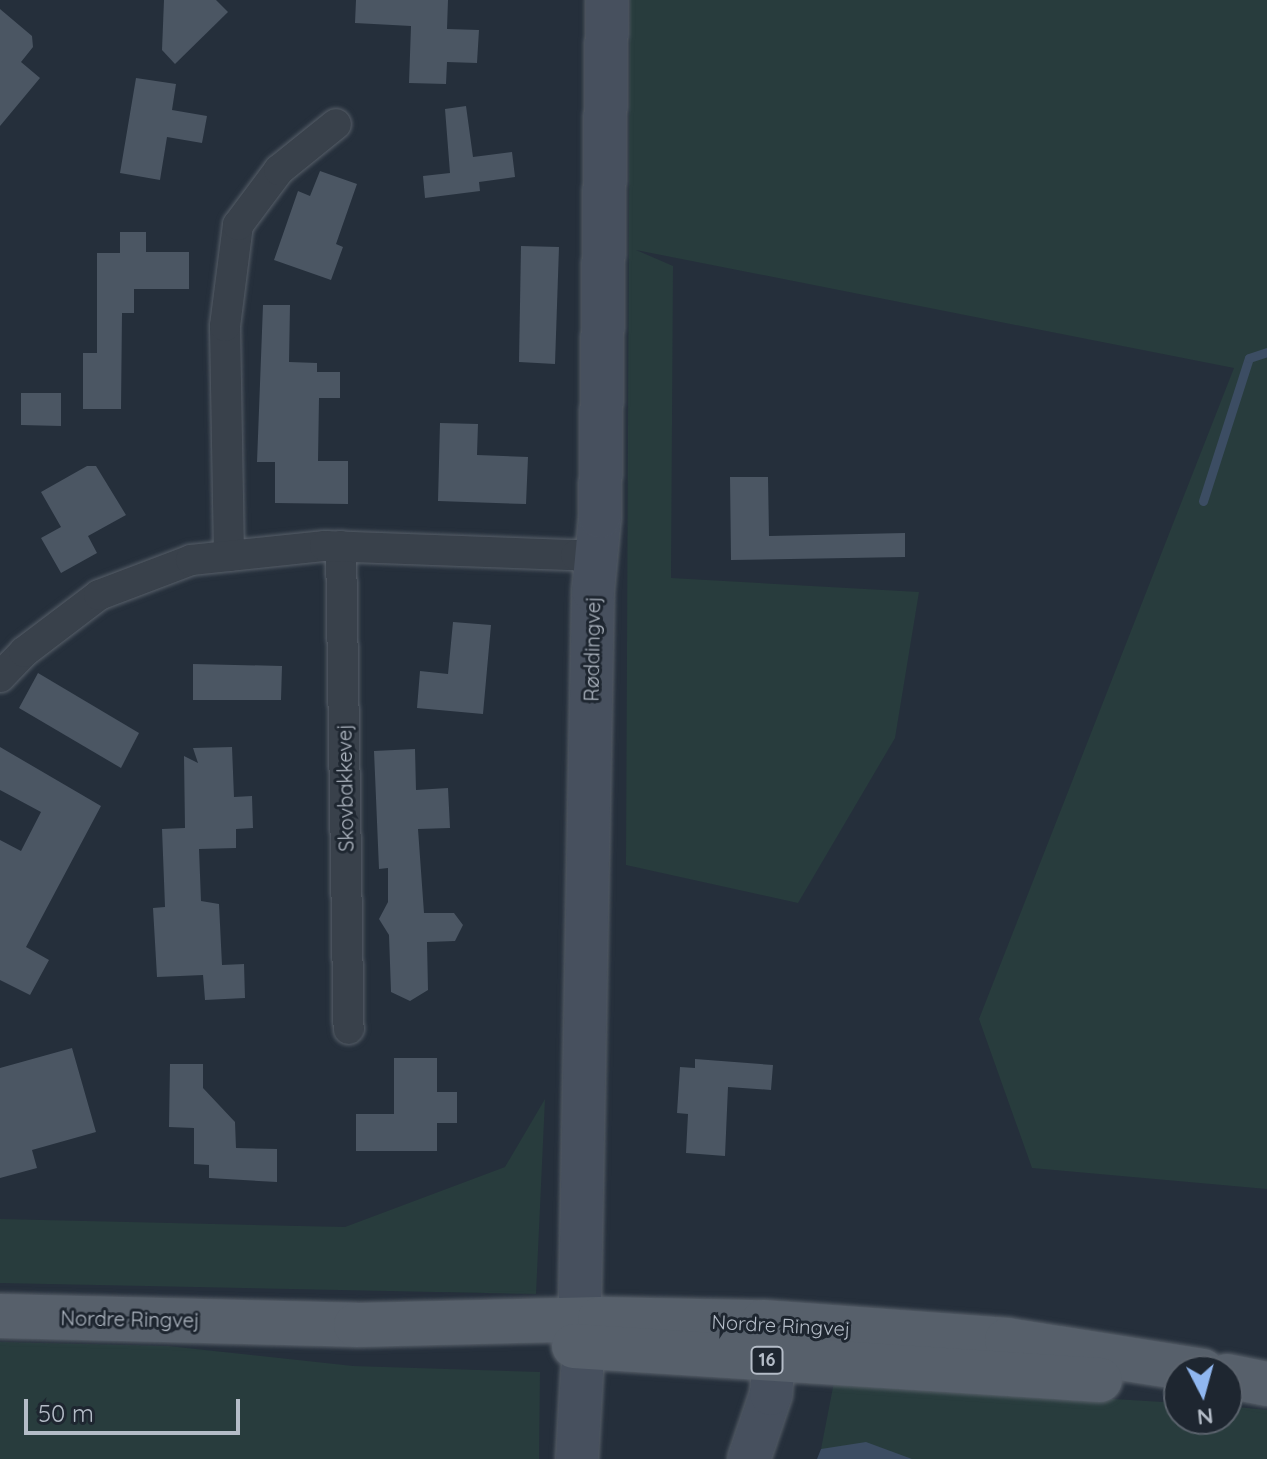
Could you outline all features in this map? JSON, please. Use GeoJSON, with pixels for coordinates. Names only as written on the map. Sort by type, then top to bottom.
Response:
{"type":"FeatureCollection","features":[{"type":"Feature","properties":{"kind":"main road","name":"Nordre Ringvej"},"geometry":{"type":"LineString","coordinates":[[0,1316],[356,1325],[762,1347],[1163,1384]]}},
{"type":"Feature","properties":{"kind":"main road","name":"Nordre Ringvej"},"geometry":{"type":"LineString","coordinates":[[762,1347],[1007,1340],[1163,1365]]}},
{"type":"Feature","properties":{"kind":"main road"},"geometry":{"type":"LineString","coordinates":[[1243,1379],[1267,1384]]}},
{"type":"Feature","properties":{"kind":"main road"},"geometry":{"type":"LineString","coordinates":[[1243,1389],[1267,1390]]}},
{"type":"Feature","properties":{"kind":"street","name":"Røddingvej"},"geometry":{"type":"LineString","coordinates":[[580,1298],[607,0]]}},
{"type":"Feature","properties":{"kind":"street"},"geometry":{"type":"LineString","coordinates":[[229,556],[225,326],[238,225],[279,170],[336,124]]}},
{"type":"Feature","properties":{"kind":"street"},"geometry":{"type":"LineString","coordinates":[[0,677],[24,652],[99,595],[191,560],[341,546],[576,555],[596,563]]}},
{"type":"Feature","properties":{"kind":"street","name":"Skovbakkevej"},"geometry":{"type":"LineString","coordinates":[[341,546],[349,1029]]}},
{"type":"Feature","properties":{"kind":"street"},"geometry":{"type":"LineString","coordinates":[[748,1459],[762,1347]]}},
{"type":"Feature","properties":{"kind":"street"},"geometry":{"type":"LineString","coordinates":[[577,1459],[582,1371]]}},
{"type":"Feature","properties":{"kind":"green space"},"geometry":{"type":"Polygon","coordinates":[[[630,0],[1267,0],[1267,1189],[1032,1168],[979,1019],[1234,368],[636,250],[673,266],[671,578],[919,592],[895,738],[798,903],[626,865],[630,0]]]}},
{"type":"Feature","properties":{"kind":"green space"},"geometry":{"type":"Polygon","coordinates":[[[545,1099],[536,1294],[0,1283],[0,1219],[345,1227],[505,1167],[545,1099]]]}},
{"type":"Feature","properties":{"kind":"green space"},"geometry":{"type":"Polygon","coordinates":[[[0,1342],[168,1346],[353,1366],[540,1372],[539,1459],[0,1459],[0,1342]]]}},
{"type":"Feature","properties":{"kind":"green space"},"geometry":{"type":"Polygon","coordinates":[[[834,1382],[1163,1402],[1163,1435],[1243,1435],[1243,1408],[1267,1410],[1267,1459],[912,1459],[821,1449],[834,1382]]]}},
{"type":"Feature","properties":{"kind":"water"},"geometry":{"type":"Polygon","coordinates":[[[866,1442],[912,1459],[817,1459],[821,1449],[866,1442]]]}},
{"type":"Feature","properties":{"kind":"building"},"geometry":{"type":"Polygon","coordinates":[[[164,0],[216,0],[228,12],[175,64],[162,50],[164,0]]]}},
{"type":"Feature","properties":{"kind":"building"},"geometry":{"type":"Polygon","coordinates":[[[356,0],[448,0],[447,29],[479,30],[477,63],[447,62],[446,84],[409,83],[411,26],[355,23],[356,0]]]}},
{"type":"Feature","properties":{"kind":"building"},"geometry":{"type":"Polygon","coordinates":[[[0,9],[32,36],[33,47],[21,62],[40,78],[0,126],[0,9]]]}},
{"type":"Feature","properties":{"kind":"building"},"geometry":{"type":"Polygon","coordinates":[[[136,78],[176,84],[172,110],[207,116],[202,143],[167,137],[160,180],[120,173],[136,78]]]}},
{"type":"Feature","properties":{"kind":"building"},"geometry":{"type":"Polygon","coordinates":[[[466,106],[473,157],[512,152],[515,177],[479,182],[480,191],[425,198],[423,176],[450,173],[445,109],[466,106]]]}},
{"type":"Feature","properties":{"kind":"building"},"geometry":{"type":"Polygon","coordinates":[[[320,171],[357,184],[336,244],[343,247],[331,280],[274,260],[298,191],[310,196],[320,171]]]}},
{"type":"Feature","properties":{"kind":"building"},"geometry":{"type":"Polygon","coordinates":[[[120,232],[146,232],[146,252],[189,252],[189,289],[134,289],[134,313],[122,313],[121,409],[83,409],[83,353],[97,353],[97,253],[120,253],[120,232]]]}},
{"type":"Feature","properties":{"kind":"building"},"geometry":{"type":"Polygon","coordinates":[[[521,246],[559,247],[555,364],[519,362],[521,246]]]}},
{"type":"Feature","properties":{"kind":"building"},"geometry":{"type":"Polygon","coordinates":[[[263,305],[290,305],[289,362],[317,363],[317,372],[340,372],[340,398],[319,398],[318,461],[348,461],[348,504],[275,503],[275,462],[257,462],[263,305]]]}},
{"type":"Feature","properties":{"kind":"building"},"geometry":{"type":"Polygon","coordinates":[[[21,393],[61,393],[61,426],[21,425],[21,393]]]}},
{"type":"Feature","properties":{"kind":"building"},"geometry":{"type":"Polygon","coordinates":[[[440,423],[478,424],[477,455],[528,457],[526,504],[438,501],[440,423]]]}},
{"type":"Feature","properties":{"kind":"building"},"geometry":{"type":"Polygon","coordinates":[[[87,466],[96,466],[126,515],[88,536],[97,553],[61,573],[41,538],[61,527],[41,492],[87,466]]]}},
{"type":"Feature","properties":{"kind":"building"},"geometry":{"type":"Polygon","coordinates":[[[730,477],[768,477],[769,536],[905,533],[905,557],[731,560],[730,477]]]}},
{"type":"Feature","properties":{"kind":"building"},"geometry":{"type":"Polygon","coordinates":[[[453,622],[491,625],[483,714],[417,708],[420,671],[448,674],[453,622]]]}},
{"type":"Feature","properties":{"kind":"building"},"geometry":{"type":"Polygon","coordinates":[[[193,664],[282,666],[281,700],[193,700],[193,664]]]}},
{"type":"Feature","properties":{"kind":"building"},"geometry":{"type":"Polygon","coordinates":[[[38,673],[139,733],[121,768],[19,708],[38,673]]]}},
{"type":"Feature","properties":{"kind":"building"},"geometry":{"type":"Polygon","coordinates":[[[0,747],[101,806],[26,947],[49,960],[30,995],[0,980],[0,840],[21,851],[41,812],[0,790],[0,747]]]}},
{"type":"Feature","properties":{"kind":"building"},"geometry":{"type":"Polygon","coordinates":[[[232,747],[234,797],[252,796],[253,828],[236,829],[236,848],[199,849],[201,901],[219,904],[222,965],[244,964],[245,998],[205,1000],[203,975],[157,977],[153,908],[165,907],[162,829],[185,828],[184,756],[198,763],[193,748],[232,747]]]}},
{"type":"Feature","properties":{"kind":"building"},"geometry":{"type":"Polygon","coordinates":[[[415,749],[416,790],[448,788],[450,828],[418,829],[424,913],[454,913],[463,925],[455,941],[427,942],[428,990],[410,1001],[391,992],[389,935],[379,919],[388,902],[388,868],[379,869],[374,751],[415,749]]]}},
{"type":"Feature","properties":{"kind":"building"},"geometry":{"type":"Polygon","coordinates":[[[72,1048],[96,1132],[32,1150],[37,1168],[0,1178],[0,1068],[72,1048]]]}},
{"type":"Feature","properties":{"kind":"building"},"geometry":{"type":"Polygon","coordinates":[[[394,1058],[437,1058],[437,1092],[457,1092],[457,1123],[437,1123],[437,1151],[356,1151],[356,1114],[394,1114],[394,1058]]]}},
{"type":"Feature","properties":{"kind":"building"},"geometry":{"type":"Polygon","coordinates":[[[695,1059],[773,1065],[771,1090],[728,1087],[725,1156],[686,1153],[688,1114],[677,1113],[680,1067],[695,1068],[695,1059]]]}},
{"type":"Feature","properties":{"kind":"building"},"geometry":{"type":"Polygon","coordinates":[[[170,1064],[203,1064],[203,1088],[235,1122],[236,1148],[277,1149],[277,1182],[209,1178],[209,1165],[194,1164],[194,1128],[169,1127],[170,1064]]]}},
{"type":"Feature","properties":{"kind":"waterway"},"geometry":{"type":"LineString","coordinates":[[1203,501],[1249,358],[1267,352]]}}]}
